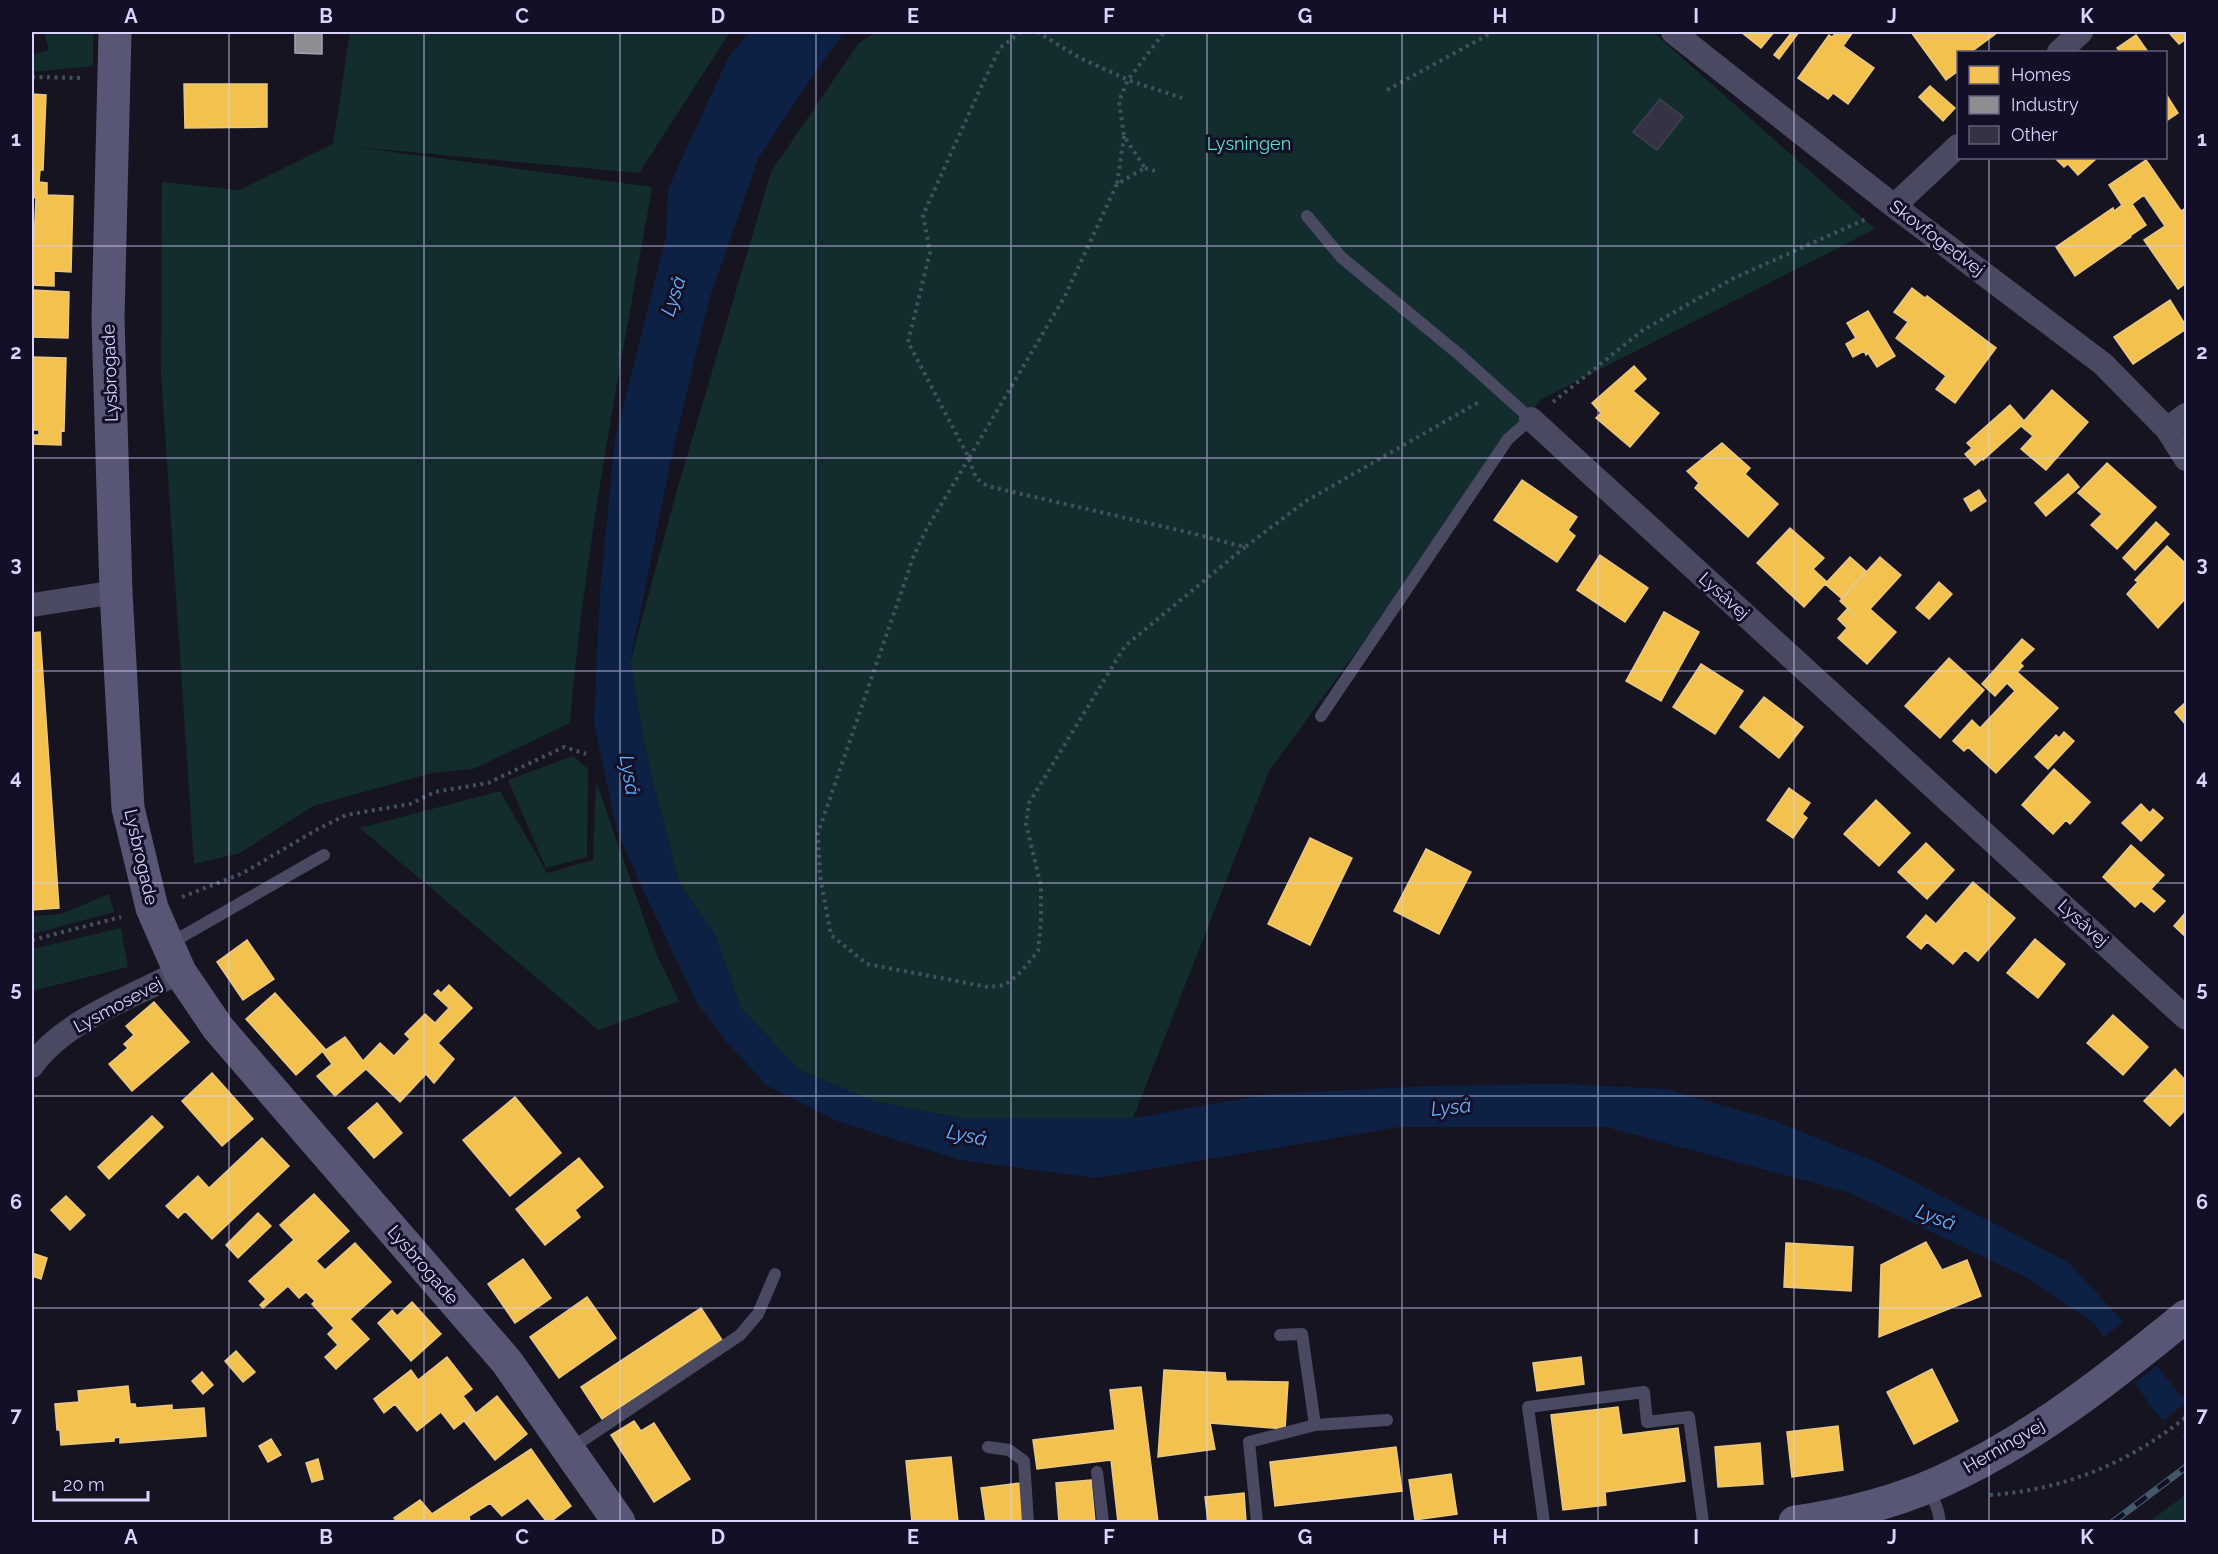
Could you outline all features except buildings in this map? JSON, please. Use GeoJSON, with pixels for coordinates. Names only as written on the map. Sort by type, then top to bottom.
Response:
{"type":"FeatureCollection","features":[{"type":"Feature","properties":{"kind":"street","name":"Lysbrogade"},"geometry":{"type":"LineString","coordinates":[[115,32],[108,319],[116,591],[128,808],[137,913],[174,958],[218,1028],[507,1362],[619,1522]]}},
{"type":"Feature","properties":{"kind":"street","name":"Skovfogedvej"},"geometry":{"type":"LineString","coordinates":[[1673,32],[1894,206],[2103,364],[2167,429],[2187,459]]}},
{"type":"Feature","properties":{"kind":"street"},"geometry":{"type":"LineString","coordinates":[[2060,51],[2081,32]]}},
{"type":"Feature","properties":{"kind":"street"},"geometry":{"type":"LineString","coordinates":[[1894,206],[1957,148]]}},
{"type":"Feature","properties":{"kind":"street"},"geometry":{"type":"LineString","coordinates":[[2167,429],[2187,415]]}},
{"type":"Feature","properties":{"kind":"street","name":"Lysåvej"},"geometry":{"type":"LineString","coordinates":[[1531,419],[2187,1018]]}},
{"type":"Feature","properties":{"kind":"street"},"geometry":{"type":"LineString","coordinates":[[32,605],[116,591]]}},
{"type":"Feature","properties":{"kind":"street","name":"Lysmosevej"},"geometry":{"type":"LineString","coordinates":[[32,1066],[36,1058],[76,1025],[174,958]]}},
{"type":"Feature","properties":{"kind":"street","name":"Herningvej"},"geometry":{"type":"LineString","coordinates":[[1795,1522],[1867,1507],[1935,1484],[2000,1451],[2053,1418],[2179,1322]]}},
{"type":"Feature","properties":{"kind":"lane"},"geometry":{"type":"LineString","coordinates":[[1307,216],[1341,257],[1461,356],[1531,419],[1508,439],[1321,716]]}},
{"type":"Feature","properties":{"kind":"lane"},"geometry":{"type":"LineString","coordinates":[[174,958],[324,855]]}},
{"type":"Feature","properties":{"kind":"lane"},"geometry":{"type":"LineString","coordinates":[[568,1450],[740,1335],[758,1314],[775,1274]]}},
{"type":"Feature","properties":{"kind":"lane"},"geometry":{"type":"LineString","coordinates":[[1280,1335],[1302,1334],[1315,1425]]}},
{"type":"Feature","properties":{"kind":"lane"},"geometry":{"type":"LineString","coordinates":[[1544,1522],[1528,1407],[1644,1392],[1647,1422],[1689,1417],[1703,1522]]}},
{"type":"Feature","properties":{"kind":"lane"},"geometry":{"type":"LineString","coordinates":[[1257,1522],[1249,1442],[1315,1425],[1387,1420]]}},
{"type":"Feature","properties":{"kind":"lane"},"geometry":{"type":"LineString","coordinates":[[988,1447],[1009,1450],[1024,1461],[1028,1522]]}},
{"type":"Feature","properties":{"kind":"lane"},"geometry":{"type":"LineString","coordinates":[[1097,1472],[1103,1522]]}},
{"type":"Feature","properties":{"kind":"lane"},"geometry":{"type":"LineString","coordinates":[[1935,1484],[1940,1522]]}},
{"type":"Feature","properties":{"kind":"path"},"geometry":{"type":"LineString","coordinates":[[1021,32],[1000,48],[923,215],[930,252],[908,342],[969,459],[976,478],[987,486],[1245,547]]}},
{"type":"Feature","properties":{"kind":"path"},"geometry":{"type":"LineString","coordinates":[[1037,32],[1080,58],[1128,80],[1182,98]]}},
{"type":"Feature","properties":{"kind":"path"},"geometry":{"type":"LineString","coordinates":[[1164,32],[1128,80],[1119,101],[1124,136],[1116,184],[1065,296],[926,530],[914,555],[818,832],[820,876],[831,935],[867,964],[988,987],[1005,985],[1021,972],[1038,951],[1041,921],[1041,886],[1026,824],[1029,803],[1125,646],[1245,547],[1306,501],[1500,390]]}},
{"type":"Feature","properties":{"kind":"path"},"geometry":{"type":"LineString","coordinates":[[1387,90],[1493,32]]}},
{"type":"Feature","properties":{"kind":"path"},"geometry":{"type":"LineString","coordinates":[[32,76],[88,78],[114,75]]}},
{"type":"Feature","properties":{"kind":"path"},"geometry":{"type":"LineString","coordinates":[[1124,136],[1144,168],[1159,172]]}},
{"type":"Feature","properties":{"kind":"path"},"geometry":{"type":"LineString","coordinates":[[1116,184],[1144,168]]}},
{"type":"Feature","properties":{"kind":"path"},"geometry":{"type":"LineString","coordinates":[[1531,419],[1643,330],[1734,278],[1894,206]]}},
{"type":"Feature","properties":{"kind":"path"},"geometry":{"type":"LineString","coordinates":[[32,940],[137,913],[243,873],[346,815],[410,804],[435,792],[488,783],[564,747],[586,754]]}},
{"type":"Feature","properties":{"kind":"path"},"geometry":{"type":"LineString","coordinates":[[1935,1484],[1972,1497],[2047,1488],[2110,1466],[2136,1453],[2187,1417]]}},
{"type":"Feature","properties":{"kind":"green space"},"geometry":{"type":"Polygon","coordinates":[[[44,32],[93,32],[93,66],[32,72],[32,55],[49,50],[44,32]]]}},
{"type":"Feature","properties":{"kind":"green space"},"geometry":{"type":"Polygon","coordinates":[[[350,32],[730,32],[639,173],[356,147],[652,187],[594,521],[570,723],[473,769],[432,773],[313,806],[240,853],[194,864],[161,373],[162,182],[239,190],[333,144],[350,32]]]}},
{"type":"Feature","properties":{"kind":"green space","name":"Lysningen"},"geometry":{"type":"Polygon","coordinates":[[[876,32],[1653,32],[1875,229],[1540,400],[1269,771],[1133,1118],[960,1118],[873,1101],[799,1070],[741,1008],[714,933],[679,883],[649,768],[630,663],[675,497],[771,172],[858,44],[876,32]]]}},
{"type":"Feature","properties":{"kind":"green space"},"geometry":{"type":"Polygon","coordinates":[[[573,756],[588,769],[587,857],[546,868],[508,780],[573,756]]]}},
{"type":"Feature","properties":{"kind":"green space"},"geometry":{"type":"Polygon","coordinates":[[[596,781],[656,953],[679,1001],[598,1030],[360,828],[500,791],[547,873],[593,860],[596,781]]]}},
{"type":"Feature","properties":{"kind":"green space"},"geometry":{"type":"Polygon","coordinates":[[[109,894],[114,912],[32,934],[32,916],[61,914],[109,894]]]}},
{"type":"Feature","properties":{"kind":"green space"},"geometry":{"type":"Polygon","coordinates":[[[121,928],[128,967],[32,991],[32,949],[121,928]]]}},
{"type":"Feature","properties":{"kind":"green space"},"geometry":{"type":"Polygon","coordinates":[[[2186,1494],[2186,1522],[2149,1522],[2186,1494]]]}},
{"type":"Feature","properties":{"kind":"water","name":"Lyså"},"geometry":{"type":"Polygon","coordinates":[[[749,32],[844,32],[758,159],[708,303],[671,459],[630,663],[649,768],[679,883],[714,932],[741,1008],[799,1070],[873,1101],[960,1118],[1133,1118],[1270,1094],[1431,1086],[1562,1084],[1666,1089],[1770,1119],[1874,1161],[2068,1262],[2116,1314],[2180,1395],[2186,1399],[2186,1440],[2154,1411],[2094,1323],[2029,1279],[1851,1193],[1606,1127],[1399,1127],[1096,1178],[960,1160],[837,1121],[766,1085],[726,1041],[697,1003],[644,892],[617,831],[594,723],[600,592],[615,439],[666,237],[668,189],[728,58],[749,32]]]}},
{"type":"Feature","properties":{"kind":"pier"},"geometry":{"type":"Polygon","coordinates":[[[2125,1321],[2160,1364],[2132,1384],[2101,1339],[2125,1321]]]}},
{"type":"Feature","properties":{"kind":"pier"},"geometry":{"type":"Polygon","coordinates":[[[2186,1402],[2186,1432],[2179,1438],[2164,1421],[2186,1402]]]}},
{"type":"Feature","properties":{"kind":"railway"},"geometry":{"type":"LineString","coordinates":[[2113,1522],[2186,1467]]}}]}
